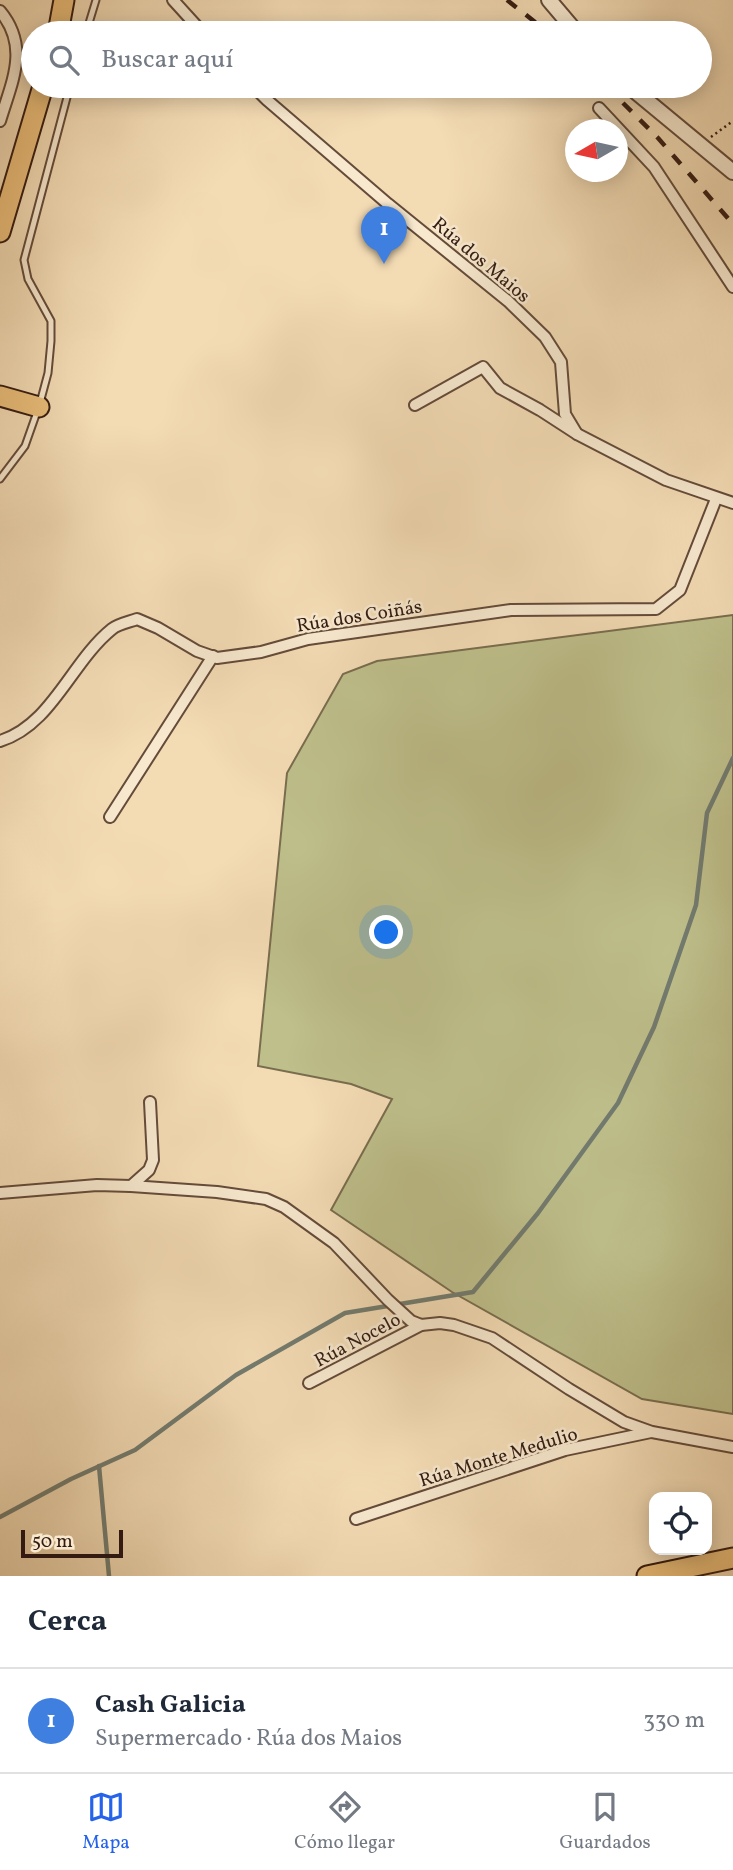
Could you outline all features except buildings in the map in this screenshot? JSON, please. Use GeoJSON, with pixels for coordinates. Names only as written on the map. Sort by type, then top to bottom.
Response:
{"type":"FeatureCollection","features":[{"type":"Feature","properties":{"kind":"highway"},"geometry":{"type":"LineString","coordinates":[[60,21],[64,0]]}},
{"type":"Feature","properties":{"kind":"highway"},"geometry":{"type":"LineString","coordinates":[[0,232],[39,98]]}},
{"type":"Feature","properties":{"kind":"highway"},"geometry":{"type":"LineString","coordinates":[[0,396],[39,407]]}},
{"type":"Feature","properties":{"kind":"highway"},"geometry":{"type":"LineString","coordinates":[[647,1576],[733,1558]]}},
{"type":"Feature","properties":{"kind":"street"},"geometry":{"type":"LineString","coordinates":[[173,0],[192,21]]}},
{"type":"Feature","properties":{"kind":"street"},"geometry":{"type":"LineString","coordinates":[[549,0],[567,21]]}},
{"type":"Feature","properties":{"kind":"street"},"geometry":{"type":"LineString","coordinates":[[0,11],[7,19],[18,48],[13,79],[0,121]]}},
{"type":"Feature","properties":{"kind":"street","name":"Rúa dos Maios"},"geometry":{"type":"LineString","coordinates":[[267,98],[388,204],[508,301],[545,337],[561,362],[565,414],[577,434]]}},
{"type":"Feature","properties":{"kind":"street"},"geometry":{"type":"LineString","coordinates":[[643,98],[733,172]]}},
{"type":"Feature","properties":{"kind":"street"},"geometry":{"type":"LineString","coordinates":[[599,108],[654,167],[733,287]]}},
{"type":"Feature","properties":{"kind":"street"},"geometry":{"type":"LineString","coordinates":[[415,405],[483,367],[500,388],[541,410],[577,434],[666,480],[733,503]]}},
{"type":"Feature","properties":{"kind":"street","name":"Rúa dos Coiñás"},"geometry":{"type":"LineString","coordinates":[[0,741],[14,737],[34,723],[70,676],[113,628],[137,619],[197,651],[217,658],[261,652],[307,639],[512,610],[656,609],[680,590],[716,499]]}},
{"type":"Feature","properties":{"kind":"street"},"geometry":{"type":"LineString","coordinates":[[110,817],[212,656]]}},
{"type":"Feature","properties":{"kind":"street"},"geometry":{"type":"LineString","coordinates":[[131,1186],[149,1170],[153,1160],[150,1102]]}},
{"type":"Feature","properties":{"kind":"street"},"geometry":{"type":"LineString","coordinates":[[0,1193],[97,1185],[131,1186],[249,1195],[275,1203],[334,1243],[411,1321],[421,1325],[454,1325],[492,1338],[613,1415],[652,1432],[733,1447]]}},
{"type":"Feature","properties":{"kind":"street","name":"Rúa Nocelo"},"geometry":{"type":"LineString","coordinates":[[309,1383],[421,1325]]}},
{"type":"Feature","properties":{"kind":"street","name":"Rúa Monte Medulio"},"geometry":{"type":"LineString","coordinates":[[356,1519],[565,1450],[652,1432]]}},
{"type":"Feature","properties":{"kind":"lane"},"geometry":{"type":"LineString","coordinates":[[90,21],[96,0]]}},
{"type":"Feature","properties":{"kind":"lane"},"geometry":{"type":"LineString","coordinates":[[0,479],[25,446],[48,373],[51,321],[29,279],[24,260],[67,98]]}},
{"type":"Feature","properties":{"kind":"path"},"geometry":{"type":"LineString","coordinates":[[701,146],[733,121]]}},
{"type":"Feature","properties":{"kind":"green space"},"geometry":{"type":"Polygon","coordinates":[[[733,615],[733,1414],[642,1399],[452,1292],[331,1210],[392,1099],[351,1084],[258,1066],[287,773],[343,674],[377,661],[733,615]]]}},
{"type":"Feature","properties":{"kind":"waterway"},"geometry":{"type":"LineString","coordinates":[[0,1517],[71,1479],[135,1450],[236,1375],[345,1313],[473,1292],[538,1213],[618,1103],[654,1027],[696,905],[707,813],[733,758]]}},
{"type":"Feature","properties":{"kind":"waterway"},"geometry":{"type":"LineString","coordinates":[[99,1466],[109,1576]]}},
{"type":"Feature","properties":{"kind":"railway"},"geometry":{"type":"LineString","coordinates":[[507,0],[534,21]]}},
{"type":"Feature","properties":{"kind":"railway"},"geometry":{"type":"LineString","coordinates":[[618,98],[658,138],[733,224]]}},
{"type":"Feature","properties":{"kind":"place","name":"Cash Galicia"},"geometry":{"type":"Point","coordinates":[384,264]}}]}
